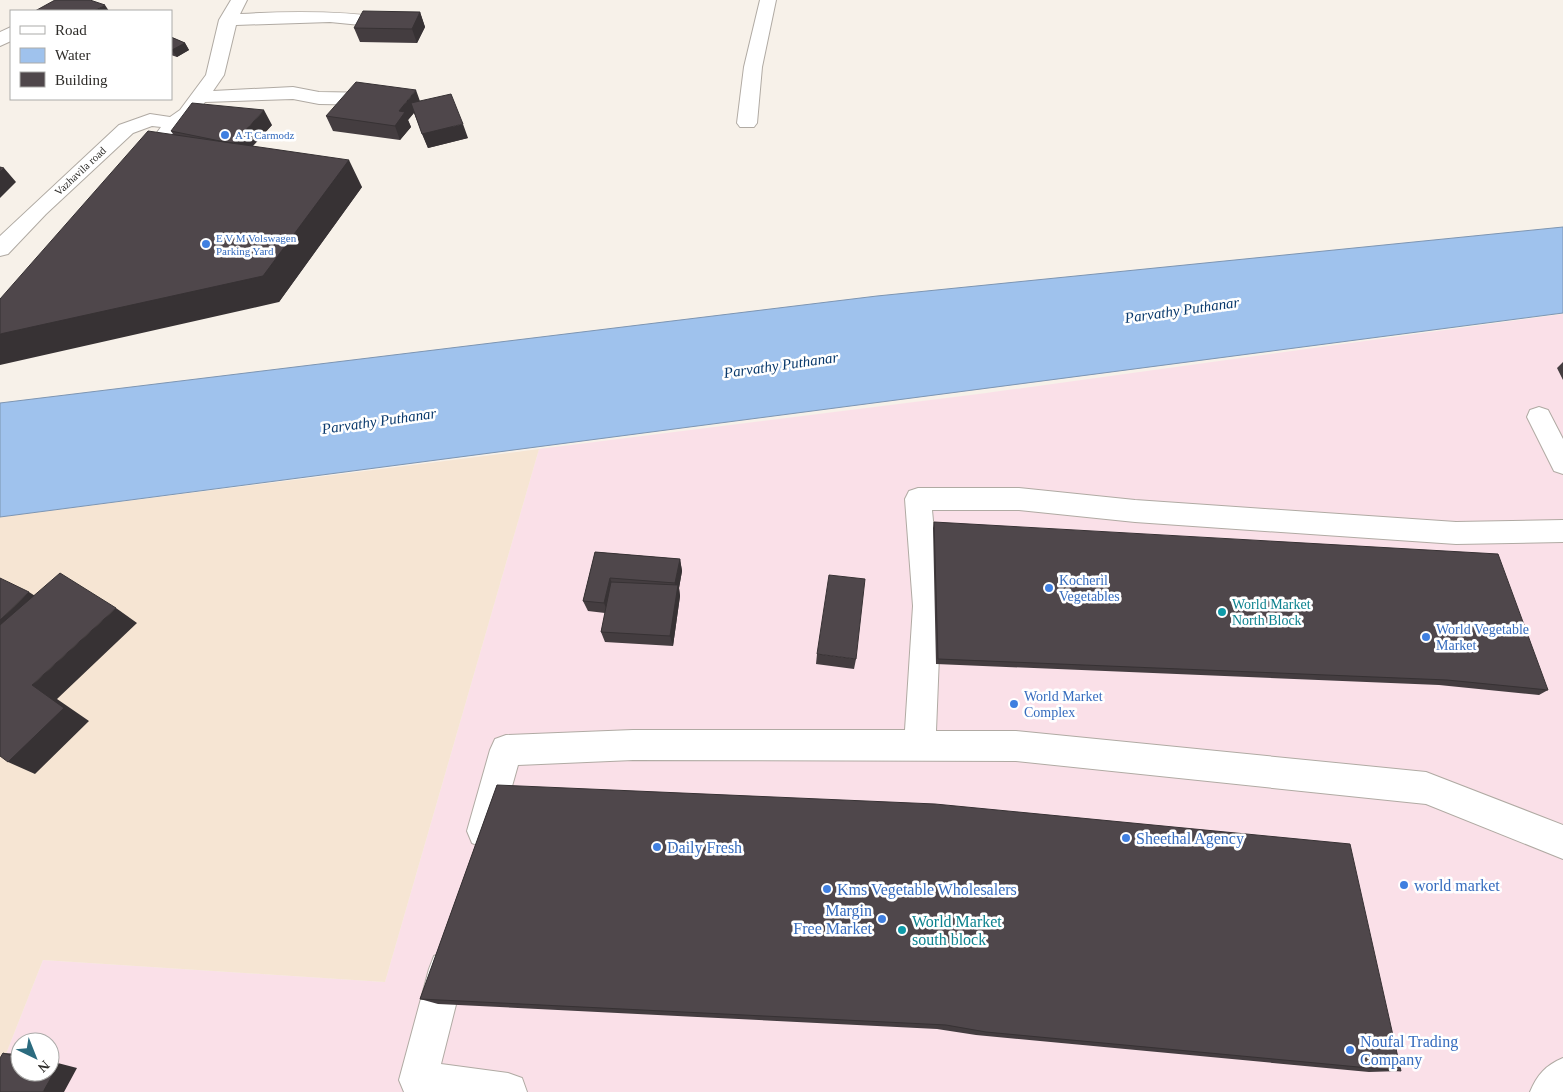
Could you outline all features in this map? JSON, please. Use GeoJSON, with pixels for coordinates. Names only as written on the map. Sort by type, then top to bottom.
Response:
{"type":"FeatureCollection","features":[{"type":"Feature","properties":{"kind":"street"},"geometry":{"type":"LineString","coordinates":[[134,178],[174,123],[187,114],[215,75],[228,20],[239,0]]}},
{"type":"Feature","properties":{"kind":"street"},"geometry":{"type":"LineString","coordinates":[[747,123],[753,67],[768,0]]}},
{"type":"Feature","properties":{"kind":"street"},"geometry":{"type":"LineString","coordinates":[[228,20],[282,16],[352,16],[391,23]]}},
{"type":"Feature","properties":{"kind":"street"},"geometry":{"type":"LineString","coordinates":[[0,41],[10,33]]}},
{"type":"Feature","properties":{"kind":"street"},"geometry":{"type":"LineString","coordinates":[[200,97],[294,93],[319,98],[363,98],[395,101]]}},
{"type":"Feature","properties":{"kind":"street","name":"Vazhavila road"},"geometry":{"type":"LineString","coordinates":[[0,249],[39,209],[126,129],[150,120],[174,123]]}},
{"type":"Feature","properties":{"kind":"street"},"geometry":{"type":"LineString","coordinates":[[1539,417],[1563,464]]}},
{"type":"Feature","properties":{"kind":"street"},"geometry":{"type":"LineString","coordinates":[[920,745],[927,606],[918,499],[1019,498],[1135,511],[1456,534],[1563,531]]}},
{"type":"Feature","properties":{"kind":"street"},"geometry":{"type":"LineString","coordinates":[[476,863],[506,750],[633,745],[1016,746],[1426,788],[1563,842]]}},
{"type":"Feature","properties":{"kind":"street"},"geometry":{"type":"LineString","coordinates":[[456,938],[418,1080],[508,1092]]}},
{"type":"Feature","properties":{"kind":"street"},"geometry":{"type":"LineString","coordinates":[[1549,1092],[1563,1078]]}},
{"type":"Feature","properties":{"kind":"shaded area","name":"World Market Complex"},"geometry":{"type":"Polygon","coordinates":[[[1563,314],[1563,1092],[0,1092],[0,1069],[10,1044],[10,1082],[60,1082],[60,1032],[15,1032],[43,960],[385,982],[539,449],[986,393],[1563,314]]]}},
{"type":"Feature","properties":{"kind":"shaded area"},"geometry":{"type":"Polygon","coordinates":[[[539,449],[385,982],[43,960],[15,1032],[10,1032],[10,1044],[0,1069],[0,517],[539,449]]]}},
{"type":"Feature","properties":{"kind":"water","name":"Parvathy Puthanar"},"geometry":{"type":"Polygon","coordinates":[[[1563,227],[1563,313],[0,517],[0,403],[877,296],[1563,227]]]}},
{"type":"Feature","properties":{"kind":"building"},"geometry":{"type":"Polygon","coordinates":[[[55,0],[90,0],[105,5],[96,10],[37,10],[55,0]]]}},
{"type":"Feature","properties":{"kind":"building"},"geometry":{"type":"Polygon","coordinates":[[[363,11],[420,12],[412,29],[354,28],[363,11]]]}},
{"type":"Feature","properties":{"kind":"building"},"geometry":{"type":"Polygon","coordinates":[[[172,37],[185,43],[172,50],[172,37]]]}},
{"type":"Feature","properties":{"kind":"building"},"geometry":{"type":"Polygon","coordinates":[[[356,82],[416,90],[399,111],[405,112],[395,126],[326,116],[356,82]]]}},
{"type":"Feature","properties":{"kind":"building"},"geometry":{"type":"Polygon","coordinates":[[[451,94],[463,124],[422,134],[411,103],[451,94]]]}},
{"type":"Feature","properties":{"kind":"building"},"geometry":{"type":"Polygon","coordinates":[[[192,103],[264,110],[234,143],[171,131],[192,103]]]}},
{"type":"Feature","properties":{"kind":"building","name":"E V M Volswagen Parking Yard"},"geometry":{"type":"Polygon","coordinates":[[[148,131],[349,160],[263,276],[0,334],[0,299],[148,131]]]}},
{"type":"Feature","properties":{"kind":"building","name":"World Market North Block"},"geometry":{"type":"Polygon","coordinates":[[[934,522],[1498,554],[1548,690],[1447,680],[938,659],[934,522]]]}},
{"type":"Feature","properties":{"kind":"building"},"geometry":{"type":"Polygon","coordinates":[[[595,552],[680,559],[675,583],[610,578],[604,603],[583,601],[595,552]]]}},
{"type":"Feature","properties":{"kind":"building"},"geometry":{"type":"Polygon","coordinates":[[[60,573],[116,608],[32,685],[64,708],[8,762],[0,756],[0,625],[60,573]]]}},
{"type":"Feature","properties":{"kind":"building"},"geometry":{"type":"Polygon","coordinates":[[[829,575],[865,579],[856,659],[817,654],[829,575]]]}},
{"type":"Feature","properties":{"kind":"building"},"geometry":{"type":"Polygon","coordinates":[[[0,578],[29,592],[0,620],[0,578]]]}},
{"type":"Feature","properties":{"kind":"building"},"geometry":{"type":"Polygon","coordinates":[[[611,582],[678,585],[670,636],[601,632],[611,582]]]}},
{"type":"Feature","properties":{"kind":"building","name":"World Market south block"},"geometry":{"type":"Polygon","coordinates":[[[497,785],[935,804],[1350,844],[1401,1071],[986,1032],[946,1025],[420,999],[497,785]]]}},
{"type":"Feature","properties":{"kind":"building"},"geometry":{"type":"Polygon","coordinates":[[[3,1053],[10,1055],[10,1082],[49,1082],[43,1092],[0,1092],[0,1058],[3,1053]]]}},
{"type":"Feature","properties":{"kind":"place","name":"A T Carmodz"},"geometry":{"type":"Point","coordinates":[225,135]}},
{"type":"Feature","properties":{"kind":"place","name":"E V M Volswagen Parking Yard"},"geometry":{"type":"Point","coordinates":[206,244]}},
{"type":"Feature","properties":{"kind":"place","name":"Kocheril Vegetables"},"geometry":{"type":"Point","coordinates":[1049,588]}},
{"type":"Feature","properties":{"kind":"place","name":"World Market North Block"},"geometry":{"type":"Point","coordinates":[1222,612]}},
{"type":"Feature","properties":{"kind":"place","name":"World Vegetable Market"},"geometry":{"type":"Point","coordinates":[1426,637]}},
{"type":"Feature","properties":{"kind":"place","name":"World Market Complex"},"geometry":{"type":"Point","coordinates":[1014,704]}},
{"type":"Feature","properties":{"kind":"place","name":"Sheethal Agency"},"geometry":{"type":"Point","coordinates":[1126,838]}},
{"type":"Feature","properties":{"kind":"place","name":"Daily Fresh"},"geometry":{"type":"Point","coordinates":[657,847]}},
{"type":"Feature","properties":{"kind":"place","name":"world market"},"geometry":{"type":"Point","coordinates":[1404,885]}},
{"type":"Feature","properties":{"kind":"place","name":"Kms Vegetable Wholesalers"},"geometry":{"type":"Point","coordinates":[827,889]}},
{"type":"Feature","properties":{"kind":"place","name":"Margin Free Market"},"geometry":{"type":"Point","coordinates":[882,919]}},
{"type":"Feature","properties":{"kind":"place","name":"World Market south block"},"geometry":{"type":"Point","coordinates":[902,930]}},
{"type":"Feature","properties":{"kind":"place","name":"Noufal Trading Company"},"geometry":{"type":"Point","coordinates":[1350,1050]}}]}
